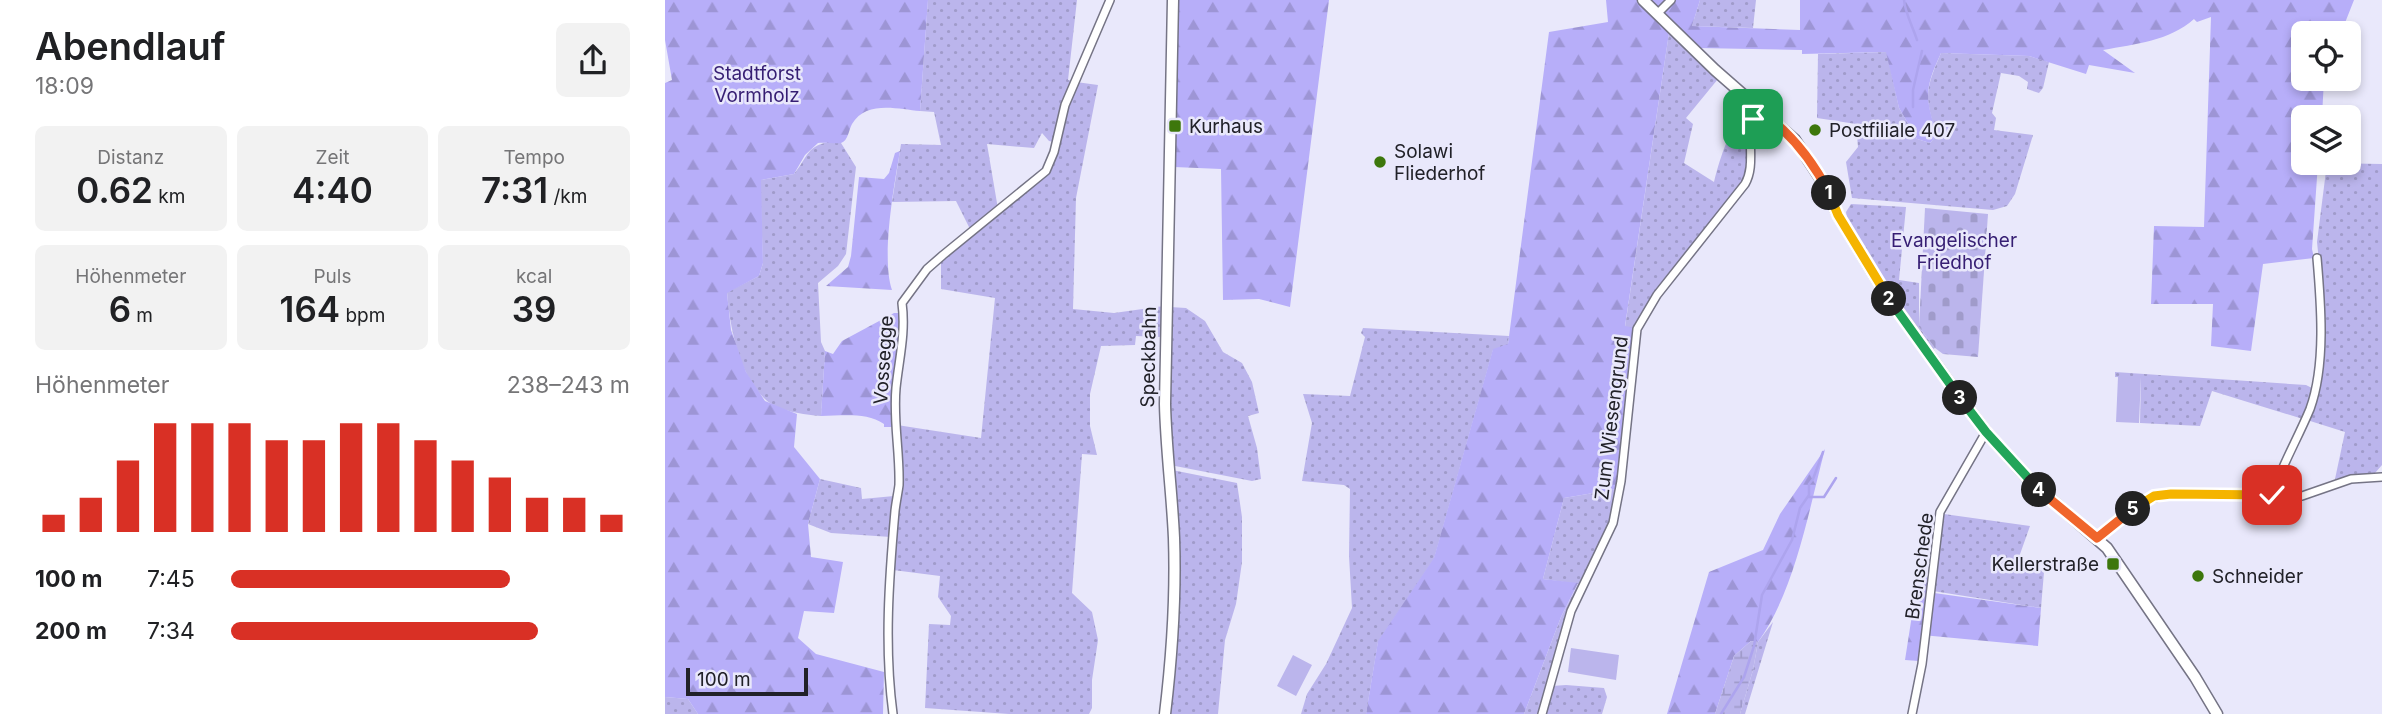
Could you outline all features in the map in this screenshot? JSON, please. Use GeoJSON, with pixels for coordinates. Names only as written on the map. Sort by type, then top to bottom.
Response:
{"type":"FeatureCollection","features":[{"type":"Feature","properties":{"kind":"main road","name":"Speckbahn"},"geometry":{"type":"LineString","coordinates":[[1165,714],[1169,682],[1174,538],[1165,404],[1173,0]]}},
{"type":"Feature","properties":{"kind":"main road"},"geometry":{"type":"LineString","coordinates":[[1643,0],[1715,70],[1775,121],[1806,154],[1838,215],[1885,293],[1986,432],[2031,482],[2097,538],[2120,566],[2217,714]]}},
{"type":"Feature","properties":{"kind":"street","name":"Vossegge"},"geometry":{"type":"LineString","coordinates":[[893,714],[888,687],[887,625],[899,485],[895,425],[896,388],[905,321],[902,303],[927,270],[943,255],[1047,171],[1065,106],[1110,0]]}},
{"type":"Feature","properties":{"kind":"street"},"geometry":{"type":"LineString","coordinates":[[1658,13],[1671,0]]}},
{"type":"Feature","properties":{"kind":"street","name":"Zum Wiesengrund"},"geometry":{"type":"LineString","coordinates":[[1542,714],[1570,611],[1613,523],[1621,481],[1637,329],[1657,295],[1748,178],[1749,140],[1753,119],[1759,110]]}},
{"type":"Feature","properties":{"kind":"street"},"geometry":{"type":"LineString","coordinates":[[2272,495],[2310,408],[2316,385],[2321,308],[2317,258]]}},
{"type":"Feature","properties":{"kind":"street","name":"Brenschede"},"geometry":{"type":"LineString","coordinates":[[1912,714],[1922,664],[1940,512],[1986,432]]}},
{"type":"Feature","properties":{"kind":"street"},"geometry":{"type":"LineString","coordinates":[[2097,538],[2125,514],[2154,496],[2301,496],[2351,479],[2382,477]]}},
{"type":"Feature","properties":{"kind":"green space","name":"Stadtforst Vormholz"},"geometry":{"type":"Polygon","coordinates":[[[665,0],[928,0],[920,111],[883,108],[865,112],[852,124],[843,142],[818,143],[805,155],[794,174],[761,180],[763,263],[759,276],[727,293],[731,330],[746,372],[765,401],[797,414],[794,447],[820,479],[808,524],[811,557],[843,562],[834,613],[804,611],[798,638],[816,654],[884,672],[883,714],[698,714],[688,699],[665,697],[665,83],[672,80],[665,40],[665,0]]]}},
{"type":"Feature","properties":{"kind":"green space"},"geometry":{"type":"Polygon","coordinates":[[[928,0],[1077,0],[1068,80],[1073,81],[1054,142],[1049,141],[1042,133],[1034,148],[987,144],[998,209],[970,229],[956,201],[892,202],[901,144],[941,145],[934,112],[920,111],[928,0]]]}},
{"type":"Feature","properties":{"kind":"green space"},"geometry":{"type":"Polygon","coordinates":[[[1177,0],[1329,0],[1290,307],[1259,299],[1223,300],[1221,169],[1174,167],[1177,0]]]}},
{"type":"Feature","properties":{"kind":"green space"},"geometry":{"type":"Polygon","coordinates":[[[1606,0],[1700,0],[1692,26],[1800,30],[1800,0],[2354,0],[2346,21],[2291,21],[2291,91],[2323,91],[2323,105],[2291,105],[2291,175],[2317,175],[2312,249],[2314,258],[2263,264],[2251,351],[2211,346],[2213,304],[2151,304],[2154,226],[2204,227],[2211,17],[2197,22],[2194,19],[2163,37],[2103,50],[2135,73],[2089,65],[2086,74],[2029,56],[1941,53],[1929,85],[1930,111],[1937,135],[1930,143],[1917,139],[1899,108],[1886,52],[1802,54],[1802,50],[1698,48],[1688,38],[1669,33],[1625,326],[1636,328],[1624,408],[1617,489],[1564,498],[1543,579],[1578,583],[1561,617],[1524,714],[1366,714],[1378,641],[1434,558],[1493,349],[1508,344],[1549,32],[1608,22],[1606,0]]]}},
{"type":"Feature","properties":{"kind":"green space"},"geometry":{"type":"Polygon","coordinates":[[[1700,0],[1756,0],[1753,28],[1692,26],[1700,0]]]}},
{"type":"Feature","properties":{"kind":"green space"},"geometry":{"type":"Polygon","coordinates":[[[1669,33],[1674,34],[1718,79],[1686,118],[1693,124],[1684,163],[1714,182],[1727,142],[1748,105],[1752,108],[1747,177],[1636,328],[1625,327],[1669,33]]]}},
{"type":"Feature","properties":{"kind":"green space"},"geometry":{"type":"Polygon","coordinates":[[[1887,52],[1899,108],[1917,139],[1930,143],[1937,135],[1928,102],[1929,85],[1941,53],[2029,56],[2049,62],[2043,88],[2039,93],[2027,89],[2028,82],[2019,76],[2001,73],[1992,113],[1996,118],[1994,130],[2033,135],[2015,194],[2007,206],[1993,210],[1852,198],[1846,162],[1858,147],[1856,124],[1817,118],[1818,54],[1887,52]]]}},
{"type":"Feature","properties":{"kind":"green space"},"geometry":{"type":"Polygon","coordinates":[[[1076,82],[1098,85],[1076,198],[1073,309],[1114,313],[1164,306],[1162,337],[1136,336],[1135,345],[1101,346],[1090,394],[1090,426],[1097,455],[1082,454],[1072,593],[1092,612],[1098,640],[1092,680],[1092,708],[1089,714],[1009,714],[925,708],[929,624],[950,625],[951,616],[938,597],[940,576],[893,570],[898,508],[897,425],[981,438],[995,298],[941,289],[941,260],[1052,168],[1076,82]]]}},
{"type":"Feature","properties":{"kind":"green space"},"geometry":{"type":"Polygon","coordinates":[[[841,143],[856,167],[846,254],[838,266],[818,283],[821,342],[825,351],[821,416],[777,407],[765,399],[756,388],[737,349],[727,292],[759,276],[763,263],[760,180],[794,174],[817,145],[841,143]]]}},
{"type":"Feature","properties":{"kind":"green space"},"geometry":{"type":"Polygon","coordinates":[[[900,151],[888,241],[892,290],[826,286],[848,267],[859,177],[884,179],[889,173],[895,153],[900,151]]]}},
{"type":"Feature","properties":{"kind":"green space"},"geometry":{"type":"Polygon","coordinates":[[[2361,164],[2382,164],[2382,465],[2375,473],[2335,479],[2345,432],[2307,420],[2312,408],[2323,301],[2317,242],[2325,175],[2361,175],[2361,164]]]}},
{"type":"Feature","properties":{"kind":"green space"},"geometry":{"type":"Polygon","coordinates":[[[1851,204],[1906,207],[1899,280],[1919,283],[1919,327],[1935,348],[1930,351],[1848,223],[1846,212],[1851,204]]]}},
{"type":"Feature","properties":{"kind":"green space","name":"Evangelischer Friedhof"},"geometry":{"type":"Polygon","coordinates":[[[1925,208],[1988,214],[1978,357],[1943,354],[1919,327],[1925,208]]]}},
{"type":"Feature","properties":{"kind":"green space"},"geometry":{"type":"Polygon","coordinates":[[[1170,307],[1186,308],[1205,321],[1223,352],[1242,363],[1252,382],[1259,413],[1248,416],[1257,448],[1261,479],[1252,481],[1170,465],[1170,307]]]}},
{"type":"Feature","properties":{"kind":"green space"},"geometry":{"type":"Polygon","coordinates":[[[898,313],[902,318],[893,427],[884,427],[884,424],[877,420],[862,416],[821,416],[825,351],[833,354],[842,341],[898,313]]]}},
{"type":"Feature","properties":{"kind":"green space"},"geometry":{"type":"Polygon","coordinates":[[[1363,328],[1509,336],[1508,345],[1493,350],[1434,559],[1378,642],[1366,714],[1301,714],[1307,694],[1326,664],[1352,608],[1349,556],[1350,489],[1344,485],[1302,481],[1312,423],[1303,394],[1350,396],[1365,337],[1361,333],[1363,328]]]}},
{"type":"Feature","properties":{"kind":"green space"},"geometry":{"type":"Polygon","coordinates":[[[2115,372],[2306,385],[2312,388],[2313,393],[2303,419],[2212,391],[2200,426],[2140,423],[2141,378],[2115,377],[2115,372]]]}},
{"type":"Feature","properties":{"kind":"green space"},"geometry":{"type":"Polygon","coordinates":[[[2118,377],[2141,377],[2139,423],[2116,422],[2118,377]]]}},
{"type":"Feature","properties":{"kind":"green space"},"geometry":{"type":"Polygon","coordinates":[[[1825,449],[1799,549],[1771,622],[1758,642],[1751,641],[1734,656],[1715,714],[1667,714],[1709,572],[1763,550],[1780,514],[1825,449]]]}},
{"type":"Feature","properties":{"kind":"green space"},"geometry":{"type":"Polygon","coordinates":[[[1172,470],[1237,483],[1242,517],[1242,562],[1236,604],[1225,640],[1218,714],[1169,714],[1172,470]]]}},
{"type":"Feature","properties":{"kind":"green space"},"geometry":{"type":"Polygon","coordinates":[[[820,479],[861,488],[862,499],[894,496],[891,537],[831,533],[808,524],[820,479]]]}},
{"type":"Feature","properties":{"kind":"green space"},"geometry":{"type":"Polygon","coordinates":[[[1617,489],[1610,523],[1579,583],[1566,619],[1540,714],[1524,714],[1561,617],[1578,584],[1543,579],[1564,498],[1617,489]]]}},
{"type":"Feature","properties":{"kind":"green space"},"geometry":{"type":"Polygon","coordinates":[[[1944,514],[2030,526],[2019,557],[2044,572],[2041,608],[1933,591],[1944,514]]]}},
{"type":"Feature","properties":{"kind":"green space"},"geometry":{"type":"Polygon","coordinates":[[[1919,570],[1927,574],[1927,592],[2041,608],[2038,646],[1922,635],[1919,661],[1905,660],[1919,570]]]}},
{"type":"Feature","properties":{"kind":"green space"},"geometry":{"type":"Polygon","coordinates":[[[1773,622],[1745,714],[1740,714],[1758,642],[1773,622]]]}},
{"type":"Feature","properties":{"kind":"green space"},"geometry":{"type":"Polygon","coordinates":[[[1751,641],[1758,642],[1740,714],[1715,714],[1734,656],[1751,641]]]}},
{"type":"Feature","properties":{"kind":"green space"},"geometry":{"type":"Polygon","coordinates":[[[1571,648],[1619,655],[1616,680],[1568,672],[1571,648]]]}},
{"type":"Feature","properties":{"kind":"green space"},"geometry":{"type":"Polygon","coordinates":[[[1293,655],[1312,665],[1296,696],[1277,686],[1293,655]]]}},
{"type":"Feature","properties":{"kind":"green space"},"geometry":{"type":"Polygon","coordinates":[[[1552,686],[1604,688],[1607,697],[1602,714],[1544,714],[1552,686]]]}},
{"type":"Feature","properties":{"kind":"green space"},"geometry":{"type":"Polygon","coordinates":[[[665,697],[688,699],[698,714],[665,714],[665,697]]]}},
{"type":"Feature","properties":{"kind":"waterway"},"geometry":{"type":"LineString","coordinates":[[1904,0],[1917,40]]}},
{"type":"Feature","properties":{"kind":"waterway"},"geometry":{"type":"LineString","coordinates":[[1913,107],[1913,90],[1922,51]]}},
{"type":"Feature","properties":{"kind":"waterway"},"geometry":{"type":"LineString","coordinates":[[1721,714],[1744,677],[1754,646],[1762,595],[1792,540],[1800,508],[1809,495],[1809,484],[1823,452]]}},
{"type":"Feature","properties":{"kind":"waterway"},"geometry":{"type":"LineString","coordinates":[[1808,497],[1824,497],[1836,478]]}},
{"type":"Feature","properties":{"kind":"place","name":"Kurhaus"},"geometry":{"type":"Point","coordinates":[1175,126]}},
{"type":"Feature","properties":{"kind":"place","name":"Postfiliale 407"},"geometry":{"type":"Point","coordinates":[1815,130]}},
{"type":"Feature","properties":{"kind":"place","name":"Solawi Fliederhof"},"geometry":{"type":"Point","coordinates":[1380,162]}},
{"type":"Feature","properties":{"kind":"place","name":"Kellerstraße"},"geometry":{"type":"Point","coordinates":[2113,564]}},
{"type":"Feature","properties":{"kind":"place","name":"Schneider"},"geometry":{"type":"Point","coordinates":[2198,576]}},
{"type":"Feature","properties":{"kind":"route"},"geometry":{"type":"LineString","coordinates":[[1753,119],[1759,110],[1795,140],[1824,184],[1838,215],[1885,293],[1986,432],[2031,482],[2097,538],[2125,514],[2154,496],[2272,495]]}}]}
